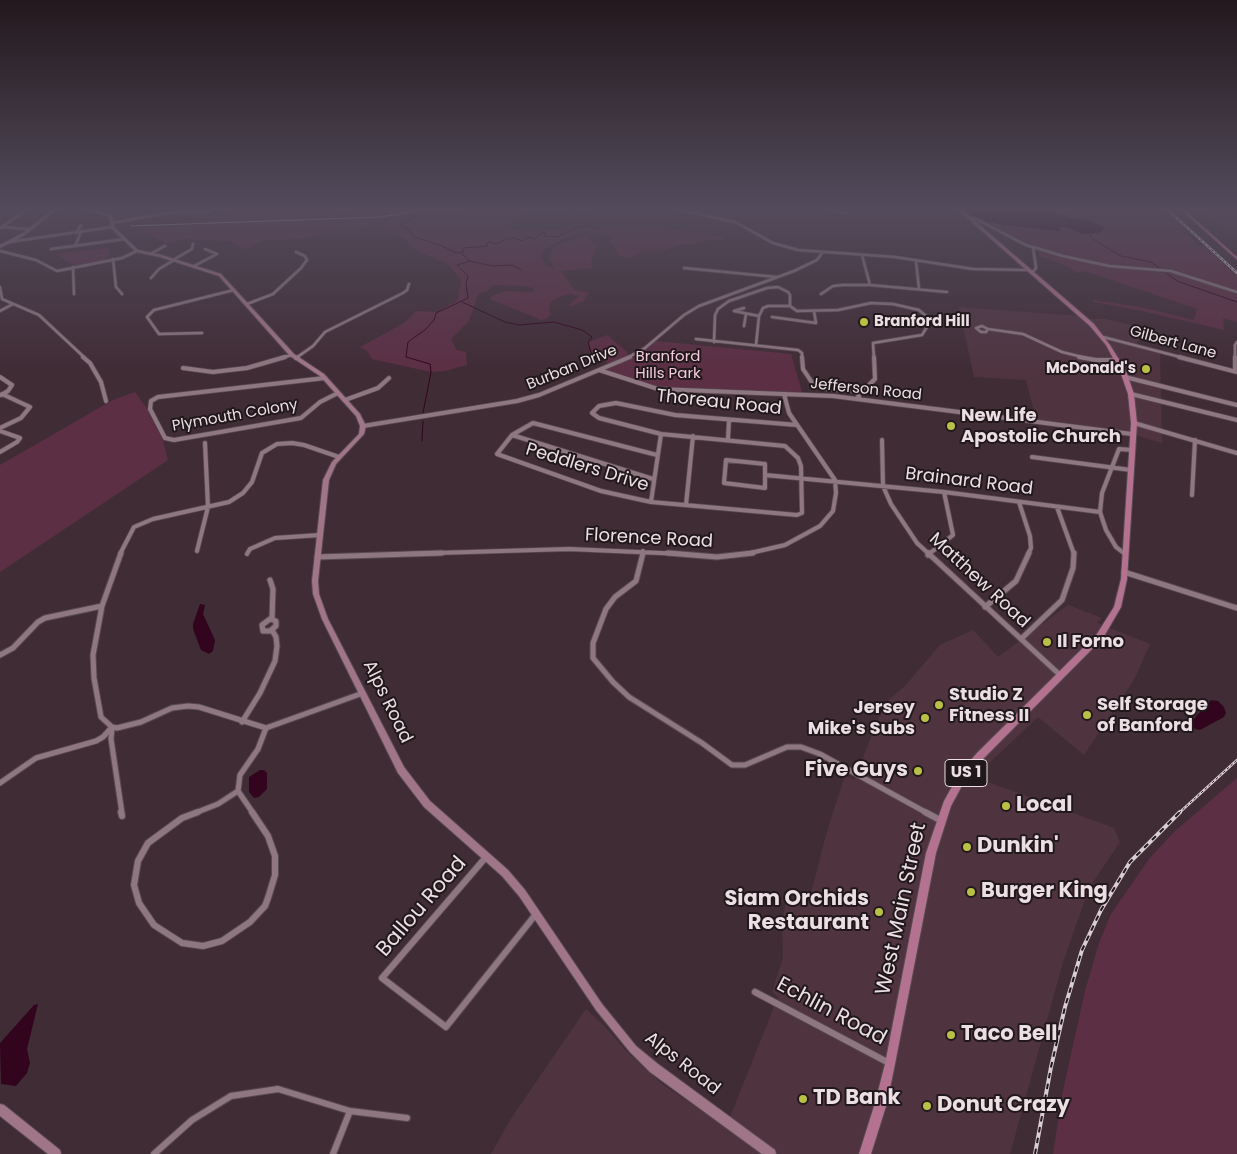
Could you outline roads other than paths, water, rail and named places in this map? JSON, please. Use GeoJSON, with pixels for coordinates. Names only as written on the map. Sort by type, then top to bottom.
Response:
{"type":"FeatureCollection","features":[{"type":"Feature","properties":{"kind":"main road","name":"West Main Street"},"geometry":{"type":"LineString","coordinates":[[865,1154],[890,1064],[928,866],[940,820],[956,787],[971,766],[1100,636],[1113,616],[1121,595],[1134,423],[1131,394],[1117,360],[1103,337],[1092,325],[1020,263]]}},
{"type":"Feature","properties":{"kind":"street"},"geometry":{"type":"LineString","coordinates":[[41,263],[52,270],[57,270],[94,263]]}},
{"type":"Feature","properties":{"kind":"street"},"geometry":{"type":"LineString","coordinates":[[113,263],[116,287],[122,294]]}},
{"type":"Feature","properties":{"kind":"street"},"geometry":{"type":"LineString","coordinates":[[151,278],[159,269],[169,263]]}},
{"type":"Feature","properties":{"kind":"street"},"geometry":{"type":"LineString","coordinates":[[184,263],[220,275],[294,356],[325,378],[358,415],[363,426]]}},
{"type":"Feature","properties":{"kind":"street"},"geometry":{"type":"LineString","coordinates":[[194,266],[200,263]]}},
{"type":"Feature","properties":{"kind":"street"},"geometry":{"type":"LineString","coordinates":[[247,304],[273,294],[305,263]]}},
{"type":"Feature","properties":{"kind":"street","name":"Burban Drive"},"geometry":{"type":"LineString","coordinates":[[363,426],[525,399],[640,352],[692,310],[714,299],[779,277],[811,263]]}},
{"type":"Feature","properties":{"kind":"street"},"geometry":{"type":"LineString","coordinates":[[864,263],[870,285]]}},
{"type":"Feature","properties":{"kind":"street"},"geometry":{"type":"LineString","coordinates":[[916,263],[920,289]]}},
{"type":"Feature","properties":{"kind":"street"},"geometry":{"type":"LineString","coordinates":[[929,263],[973,269],[1030,271],[1036,268],[1036,263]]}},
{"type":"Feature","properties":{"kind":"street"},"geometry":{"type":"LineString","coordinates":[[1096,263],[1178,272],[1237,292]]}},
{"type":"Feature","properties":{"kind":"street"},"geometry":{"type":"LineString","coordinates":[[73,267],[74,294]]}},
{"type":"Feature","properties":{"kind":"street"},"geometry":{"type":"LineString","coordinates":[[684,268],[779,277]]}},
{"type":"Feature","properties":{"kind":"street"},"geometry":{"type":"LineString","coordinates":[[839,281],[843,285]]}},
{"type":"Feature","properties":{"kind":"street"},"geometry":{"type":"LineString","coordinates":[[183,368],[213,372],[247,368],[294,356],[313,346],[325,332],[403,293],[407,290],[409,284]]}},
{"type":"Feature","properties":{"kind":"street"},"geometry":{"type":"LineString","coordinates":[[821,294],[833,286],[843,285],[870,285],[947,292]]}},
{"type":"Feature","properties":{"kind":"street"},"geometry":{"type":"LineString","coordinates":[[0,287],[2,299],[38,315],[86,359],[96,372],[106,401]]}},
{"type":"Feature","properties":{"kind":"street"},"geometry":{"type":"LineString","coordinates":[[746,288],[752,293]]}},
{"type":"Feature","properties":{"kind":"street"},"geometry":{"type":"LineString","coordinates":[[714,342],[715,315],[718,309],[729,301],[767,288],[782,288],[790,293],[790,306]]}},
{"type":"Feature","properties":{"kind":"street"},"geometry":{"type":"LineString","coordinates":[[202,333],[159,334],[147,317],[154,310],[234,290]]}},
{"type":"Feature","properties":{"kind":"street"},"geometry":{"type":"LineString","coordinates":[[0,310],[13,304]]}},
{"type":"Feature","properties":{"kind":"street"},"geometry":{"type":"LineString","coordinates":[[696,339],[798,350],[802,353],[803,369],[813,384],[823,388],[849,391],[868,386],[875,379],[873,343],[922,335],[930,322],[919,310],[893,304],[871,304],[838,310],[814,311],[797,311],[790,306],[764,307],[759,316],[756,345]]}},
{"type":"Feature","properties":{"kind":"street"},"geometry":{"type":"LineString","coordinates":[[744,308],[734,311],[759,316]]}},
{"type":"Feature","properties":{"kind":"street"},"geometry":{"type":"LineString","coordinates":[[772,317],[816,324],[814,311]]}},
{"type":"Feature","properties":{"kind":"street"},"geometry":{"type":"LineString","coordinates":[[744,326],[746,314]]}},
{"type":"Feature","properties":{"kind":"street"},"geometry":{"type":"LineString","coordinates":[[988,329],[1029,336],[1074,356],[1096,360],[1117,360]]}},
{"type":"Feature","properties":{"kind":"street","name":"Gilbert Lane"},"geometry":{"type":"LineString","coordinates":[[1103,337],[1236,372]]}},
{"type":"Feature","properties":{"kind":"street"},"geometry":{"type":"LineString","coordinates":[[1236,372],[1235,345],[1237,342]]}},
{"type":"Feature","properties":{"kind":"street","name":"Jefferson Road"},"geometry":{"type":"LineString","coordinates":[[599,370],[658,389],[850,398],[1132,434]]}},
{"type":"Feature","properties":{"kind":"street"},"geometry":{"type":"LineString","coordinates":[[1125,377],[1237,405]]}},
{"type":"Feature","properties":{"kind":"street"},"geometry":{"type":"LineString","coordinates":[[0,378],[12,385],[11,389],[1,395]]}},
{"type":"Feature","properties":{"kind":"street","name":"Plymouth Colony"},"geometry":{"type":"LineString","coordinates":[[325,378],[158,397],[151,401],[150,409],[165,438],[174,440],[301,418],[320,402],[338,392]]}},
{"type":"Feature","properties":{"kind":"street"},"geometry":{"type":"LineString","coordinates":[[345,400],[378,388],[389,378]]}},
{"type":"Feature","properties":{"kind":"street"},"geometry":{"type":"LineString","coordinates":[[856,390],[860,400]]}},
{"type":"Feature","properties":{"kind":"street"},"geometry":{"type":"LineString","coordinates":[[849,391],[850,398]]}},
{"type":"Feature","properties":{"kind":"street"},"geometry":{"type":"LineString","coordinates":[[784,394],[789,413],[835,480]]}},
{"type":"Feature","properties":{"kind":"street"},"geometry":{"type":"LineString","coordinates":[[1131,394],[1237,420]]}},
{"type":"Feature","properties":{"kind":"street"},"geometry":{"type":"LineString","coordinates":[[0,429],[21,418],[29,410],[27,405],[1,395]]}},
{"type":"Feature","properties":{"kind":"street","name":"Thoreau Road"},"geometry":{"type":"LineString","coordinates":[[599,418],[592,413],[594,409],[616,403],[675,415],[797,425]]}},
{"type":"Feature","properties":{"kind":"street","name":"Peddlers Drive"},"geometry":{"type":"LineString","coordinates":[[599,418],[661,434],[785,446],[798,458],[802,478],[802,513],[800,515],[651,502],[601,491],[497,454],[512,435],[533,423],[657,455]]}},
{"type":"Feature","properties":{"kind":"street"},"geometry":{"type":"LineString","coordinates":[[728,439],[729,420]]}},
{"type":"Feature","properties":{"kind":"street"},"geometry":{"type":"LineString","coordinates":[[1134,423],[1237,453]]}},
{"type":"Feature","properties":{"kind":"street","name":"Alps Road"},"geometry":{"type":"LineString","coordinates":[[363,426],[361,434],[339,457],[326,480],[315,581],[316,598],[408,782],[443,820],[514,883],[537,913],[610,1023],[633,1049],[654,1068],[771,1154]]}},
{"type":"Feature","properties":{"kind":"street"},"geometry":{"type":"LineString","coordinates":[[0,429],[20,438],[17,442],[0,452]]}},
{"type":"Feature","properties":{"kind":"street"},"geometry":{"type":"LineString","coordinates":[[651,502],[661,434]]}},
{"type":"Feature","properties":{"kind":"street"},"geometry":{"type":"LineString","coordinates":[[512,435],[653,479]]}},
{"type":"Feature","properties":{"kind":"street"},"geometry":{"type":"LineString","coordinates":[[686,505],[693,436]]}},
{"type":"Feature","properties":{"kind":"street","name":"Matthew Road"},"geometry":{"type":"LineString","coordinates":[[882,440],[883,486],[898,515],[917,543],[1060,675]]}},
{"type":"Feature","properties":{"kind":"street"},"geometry":{"type":"LineString","coordinates":[[1192,495],[1195,440]]}},
{"type":"Feature","properties":{"kind":"street"},"geometry":{"type":"LineString","coordinates":[[197,550],[208,508],[204,443]]}},
{"type":"Feature","properties":{"kind":"street"},"geometry":{"type":"LineString","coordinates":[[112,727],[101,717],[94,678],[93,655],[102,606],[123,547],[134,528],[152,519],[229,502],[243,493],[252,482],[262,453],[277,444],[292,443],[304,445],[339,457]]}},
{"type":"Feature","properties":{"kind":"street"},"geometry":{"type":"LineString","coordinates":[[1125,554],[1116,547],[1106,530],[1100,512],[1102,493],[1119,450],[1132,450]]}},
{"type":"Feature","properties":{"kind":"street"},"geometry":{"type":"LineString","coordinates":[[1032,457],[1131,470]]}},
{"type":"Feature","properties":{"kind":"street"},"geometry":{"type":"LineString","coordinates":[[726,460],[765,464],[765,475],[765,488],[724,483],[726,460]]}},
{"type":"Feature","properties":{"kind":"street"},"geometry":{"type":"LineString","coordinates":[[765,475],[835,480]]}},
{"type":"Feature","properties":{"kind":"street","name":"Brainard Road"},"geometry":{"type":"LineString","coordinates":[[835,480],[1100,512]]}},
{"type":"Feature","properties":{"kind":"street","name":"Florence Road"},"geometry":{"type":"LineString","coordinates":[[318,557],[569,550],[643,550],[717,556],[749,554],[785,545],[809,534],[828,518],[836,502],[835,480]]}},
{"type":"Feature","properties":{"kind":"street"},"geometry":{"type":"LineString","coordinates":[[928,555],[953,535],[944,492]]}},
{"type":"Feature","properties":{"kind":"street"},"geometry":{"type":"LineString","coordinates":[[985,607],[1016,581],[1029,553],[1030,536],[1019,502]]}},
{"type":"Feature","properties":{"kind":"street"},"geometry":{"type":"LineString","coordinates":[[1021,639],[1062,600],[1073,568],[1074,554],[1057,507]]}},
{"type":"Feature","properties":{"kind":"street"},"geometry":{"type":"LineString","coordinates":[[247,554],[250,549],[275,538],[320,535]]}},
{"type":"Feature","properties":{"kind":"street"},"geometry":{"type":"LineString","coordinates":[[643,550],[636,581],[615,597],[606,609],[593,643],[593,658],[613,682],[629,697],[702,743],[732,765],[745,765],[787,747],[801,747],[820,754],[940,820]]}},
{"type":"Feature","properties":{"kind":"street"},"geometry":{"type":"LineString","coordinates":[[1124,572],[1237,608]]}},
{"type":"Feature","properties":{"kind":"street"},"geometry":{"type":"LineString","coordinates":[[270,580],[273,589],[272,619],[276,622],[272,630]]}},
{"type":"Feature","properties":{"kind":"street"},"geometry":{"type":"LineString","coordinates":[[0,655],[13,648],[38,622],[45,618],[102,606]]}},
{"type":"Feature","properties":{"kind":"street"},"geometry":{"type":"LineString","coordinates":[[272,619],[265,621],[261,626],[263,631],[272,630]]}},
{"type":"Feature","properties":{"kind":"street"},"geometry":{"type":"LineString","coordinates":[[242,722],[260,693],[275,661],[277,646],[276,637],[272,630]]}},
{"type":"Feature","properties":{"kind":"street"},"geometry":{"type":"LineString","coordinates":[[0,783],[36,758],[96,741],[103,737],[112,727],[128,726],[172,708],[199,707],[266,728],[363,692]]}},
{"type":"Feature","properties":{"kind":"street"},"geometry":{"type":"LineString","coordinates":[[112,727],[111,739],[122,816]]}},
{"type":"Feature","properties":{"kind":"street"},"geometry":{"type":"LineString","coordinates":[[238,791],[218,804],[182,818],[162,831],[148,843],[138,861],[134,885],[139,903],[154,926],[182,943],[203,946],[222,941],[250,922],[265,906],[275,874],[276,856],[268,836],[238,791],[240,775],[258,749],[266,728]]}},
{"type":"Feature","properties":{"kind":"street","name":"Ballou Road"},"geometry":{"type":"LineString","coordinates":[[486,857],[382,978],[446,1027],[537,913]]}},
{"type":"Feature","properties":{"kind":"street","name":"Echlin Road"},"geometry":{"type":"LineString","coordinates":[[755,992],[890,1064]]}},
{"type":"Feature","properties":{"kind":"street"},"geometry":{"type":"LineString","coordinates":[[154,1154],[192,1120],[231,1096],[278,1089],[350,1111],[407,1118]]}},
{"type":"Feature","properties":{"kind":"street"},"geometry":{"type":"LineString","coordinates":[[0,1109],[51,1152]]}},
{"type":"Feature","properties":{"kind":"street"},"geometry":{"type":"LineString","coordinates":[[333,1154],[350,1111]]}},
{"type":"Feature","properties":{"kind":"waterway"},"geometry":{"type":"LineString","coordinates":[[423,413],[431,372],[430,364],[406,357],[408,342],[426,329],[434,320],[436,313],[468,298],[466,284],[468,276],[457,265],[464,263]]}},
{"type":"Feature","properties":{"kind":"waterway"},"geometry":{"type":"LineString","coordinates":[[478,263],[492,266],[512,265],[521,270]]}},
{"type":"Feature","properties":{"kind":"waterway"},"geometry":{"type":"LineString","coordinates":[[1152,263],[1177,281],[1237,302]]}},
{"type":"Feature","properties":{"kind":"waterway"},"geometry":{"type":"LineString","coordinates":[[462,302],[505,322],[519,325],[554,322],[582,330],[592,337],[588,342],[592,356],[602,361]]}},
{"type":"Feature","properties":{"kind":"waterway"},"geometry":{"type":"LineString","coordinates":[[422,441],[423,421]]}},
{"type":"Feature","properties":{"kind":"railway"},"geometry":{"type":"LineString","coordinates":[[1226,263],[1237,273]]}},
{"type":"Feature","properties":{"kind":"railway"},"geometry":{"type":"LineString","coordinates":[[1179,813],[1237,760]]}},
{"type":"Feature","properties":{"kind":"railway"},"geometry":{"type":"LineString","coordinates":[[1035,1154],[1051,1067],[1065,1007],[1082,950],[1101,910],[1130,862],[1179,813]]}},
{"type":"Feature","properties":{"kind":"place","name":"Branford Hill"},"geometry":{"type":"Point","coordinates":[864,322]}},
{"type":"Feature","properties":{"kind":"place","name":"McDonald's"},"geometry":{"type":"Point","coordinates":[1146,369]}},
{"type":"Feature","properties":{"kind":"place","name":"New Life Apostolic Church"},"geometry":{"type":"Point","coordinates":[951,426]}},
{"type":"Feature","properties":{"kind":"place","name":"Il Forno"},"geometry":{"type":"Point","coordinates":[1047,642]}},
{"type":"Feature","properties":{"kind":"place","name":"Studio Z Fitness II"},"geometry":{"type":"Point","coordinates":[939,705]}},
{"type":"Feature","properties":{"kind":"place","name":"Self Storage of Banford"},"geometry":{"type":"Point","coordinates":[1087,715]}},
{"type":"Feature","properties":{"kind":"place","name":"Jersey Mike's Subs"},"geometry":{"type":"Point","coordinates":[925,718]}},
{"type":"Feature","properties":{"kind":"place","name":"Five Guys"},"geometry":{"type":"Point","coordinates":[918,771]}},
{"type":"Feature","properties":{"kind":"place","name":"Local"},"geometry":{"type":"Point","coordinates":[1006,806]}},
{"type":"Feature","properties":{"kind":"place","name":"Dunkin'"},"geometry":{"type":"Point","coordinates":[967,847]}},
{"type":"Feature","properties":{"kind":"place","name":"Burger King"},"geometry":{"type":"Point","coordinates":[971,892]}},
{"type":"Feature","properties":{"kind":"place","name":"Siam Orchids Restaurant"},"geometry":{"type":"Point","coordinates":[879,912]}},
{"type":"Feature","properties":{"kind":"place","name":"Taco Bell"},"geometry":{"type":"Point","coordinates":[951,1035]}},
{"type":"Feature","properties":{"kind":"place","name":"TD Bank"},"geometry":{"type":"Point","coordinates":[803,1099]}},
{"type":"Feature","properties":{"kind":"place","name":"Donut Crazy"},"geometry":{"type":"Point","coordinates":[927,1106]}},
{"type":"Feature","properties":{"kind":"park label","name":"Branford Hills Park"},"geometry":{"type":"Point","coordinates":[668,366]}}]}
